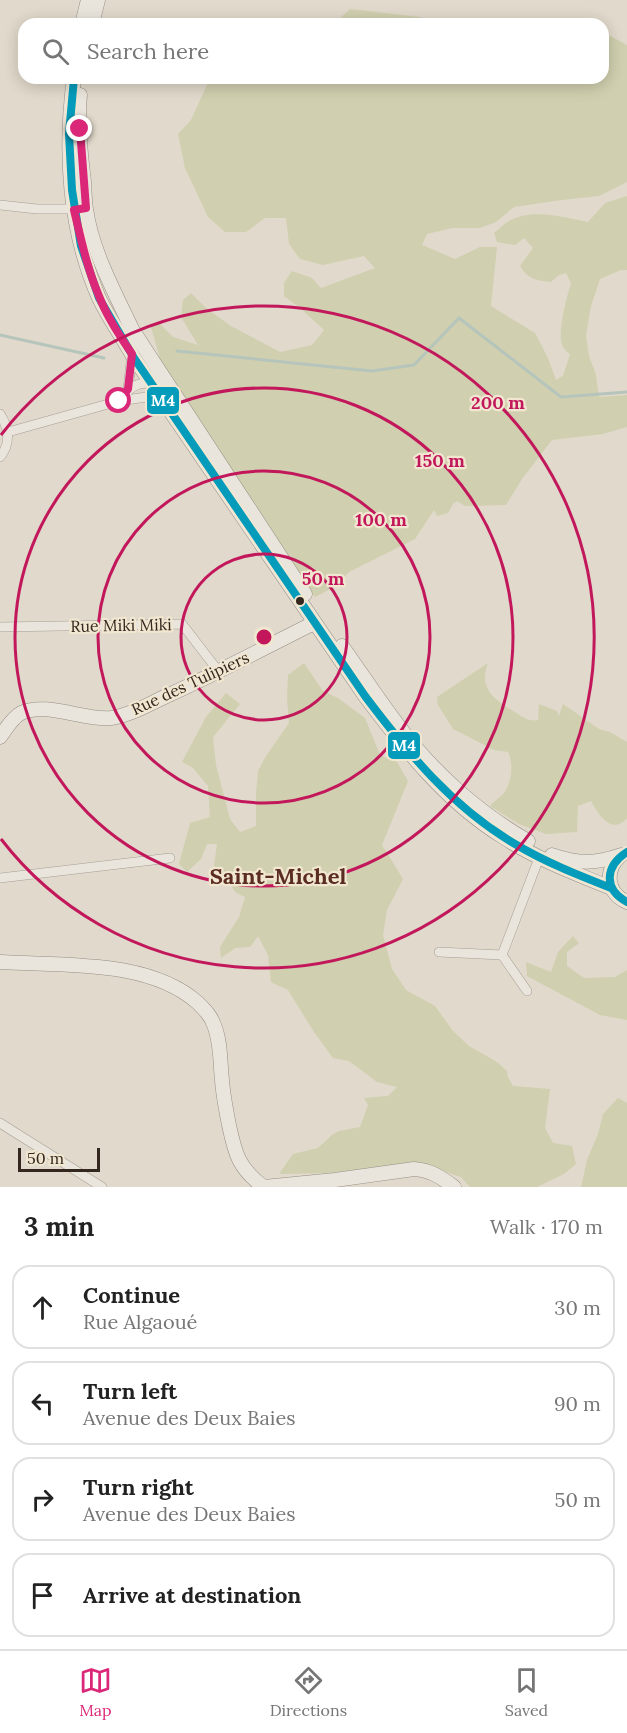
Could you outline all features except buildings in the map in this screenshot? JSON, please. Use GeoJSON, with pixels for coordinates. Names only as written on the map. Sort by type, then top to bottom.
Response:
{"type":"FeatureCollection","features":[{"type":"Feature","properties":{"kind":"main road"},"geometry":{"type":"LineString","coordinates":[[84,18],[88,0]]}},
{"type":"Feature","properties":{"kind":"main road"},"geometry":{"type":"LineString","coordinates":[[94,18],[98,0]]}},
{"type":"Feature","properties":{"kind":"main road"},"geometry":{"type":"LineString","coordinates":[[73,84],[69,113],[70,161],[80,209],[86,262],[99,298],[132,354],[318,621],[401,729],[440,774],[481,810],[552,855],[591,863],[624,854]]}},
{"type":"Feature","properties":{"kind":"main road"},"geometry":{"type":"LineString","coordinates":[[82,84],[79,106],[80,209],[111,285],[132,328],[168,386],[208,443],[365,696],[434,782],[483,823],[502,837],[539,858],[611,888]]}},
{"type":"Feature","properties":{"kind":"main road","name":"Rue des Tulipiers"},"geometry":{"type":"LineString","coordinates":[[0,737],[11,721],[21,713],[36,710],[111,718],[219,672],[318,621]]}},
{"type":"Feature","properties":{"kind":"main road"},"geometry":{"type":"LineString","coordinates":[[624,854],[611,866],[609,873],[611,888],[616,895],[627,902]]}},
{"type":"Feature","properties":{"kind":"main road"},"geometry":{"type":"LineString","coordinates":[[0,962],[123,970],[163,981],[184,991],[212,1020],[218,1035],[226,1107],[235,1154],[246,1171],[263,1187],[414,1169],[426,1170],[454,1187]]}},
{"type":"Feature","properties":{"kind":"street"},"geometry":{"type":"LineString","coordinates":[[0,205],[37,209],[80,209]]}},
{"type":"Feature","properties":{"kind":"street"},"geometry":{"type":"LineString","coordinates":[[128,389],[132,354]]}},
{"type":"Feature","properties":{"kind":"street"},"geometry":{"type":"LineString","coordinates":[[119,401],[128,389],[141,383],[152,383],[164,389],[196,436],[208,443]]}},
{"type":"Feature","properties":{"kind":"street"},"geometry":{"type":"LineString","coordinates":[[8,432],[119,401],[160,395]]}},
{"type":"Feature","properties":{"kind":"street"},"geometry":{"type":"LineString","coordinates":[[0,414],[8,432],[8,443],[0,457]]}},
{"type":"Feature","properties":{"kind":"street","name":"Rue Miki Miki"},"geometry":{"type":"LineString","coordinates":[[0,627],[182,624],[219,672]]}},
{"type":"Feature","properties":{"kind":"street"},"geometry":{"type":"LineString","coordinates":[[0,878],[170,858]]}},
{"type":"Feature","properties":{"kind":"street"},"geometry":{"type":"LineString","coordinates":[[502,955],[539,858]]}},
{"type":"Feature","properties":{"kind":"street"},"geometry":{"type":"LineString","coordinates":[[440,952],[502,955]]}},
{"type":"Feature","properties":{"kind":"street"},"geometry":{"type":"LineString","coordinates":[[502,955],[527,991]]}},
{"type":"Feature","properties":{"kind":"street"},"geometry":{"type":"LineString","coordinates":[[0,1123],[102,1187]]}},
{"type":"Feature","properties":{"kind":"green space"},"geometry":{"type":"Polygon","coordinates":[[[350,9],[421,18],[340,18],[350,9]]]}},
{"type":"Feature","properties":{"kind":"green space"},"geometry":{"type":"Polygon","coordinates":[[[609,35],[627,45],[627,182],[599,196],[514,207],[496,222],[480,228],[452,228],[427,234],[422,245],[455,259],[480,247],[497,247],[491,306],[535,333],[556,380],[563,376],[570,354],[563,347],[561,334],[571,283],[566,273],[559,275],[551,282],[530,277],[520,266],[533,248],[524,238],[515,245],[497,242],[494,233],[509,221],[528,215],[558,216],[588,222],[605,203],[627,196],[627,270],[621,270],[600,279],[591,306],[586,335],[599,397],[627,395],[627,427],[603,434],[552,440],[522,479],[506,505],[465,506],[457,501],[448,513],[437,516],[434,510],[415,539],[349,572],[336,586],[315,597],[161,362],[151,327],[160,324],[173,337],[198,345],[181,317],[183,300],[191,293],[207,309],[231,326],[280,352],[312,345],[324,330],[284,296],[284,283],[292,271],[312,278],[321,288],[375,268],[364,256],[323,265],[300,259],[289,244],[286,218],[265,218],[246,232],[225,232],[208,217],[185,168],[178,134],[191,120],[207,84],[609,84],[609,35]]]}},
{"type":"Feature","properties":{"kind":"green space"},"geometry":{"type":"Polygon","coordinates":[[[304,663],[323,691],[338,698],[365,718],[380,755],[397,762],[408,781],[382,845],[403,879],[387,910],[383,935],[392,969],[406,990],[435,1006],[453,1031],[469,1046],[497,1062],[507,1071],[513,1086],[550,1089],[545,1128],[553,1143],[572,1146],[576,1164],[564,1174],[537,1187],[470,1187],[461,1177],[415,1162],[331,1173],[279,1174],[293,1154],[318,1148],[339,1131],[360,1127],[368,1105],[364,1098],[388,1096],[397,1087],[377,1082],[349,1061],[333,1058],[288,990],[271,982],[268,955],[258,936],[250,947],[235,948],[221,958],[220,947],[239,917],[245,897],[235,892],[225,875],[214,866],[217,844],[207,844],[201,859],[187,872],[179,864],[190,823],[210,817],[208,786],[193,768],[182,762],[206,717],[226,693],[240,704],[213,737],[216,765],[230,819],[240,832],[256,826],[258,771],[289,723],[288,675],[304,663]]]}},
{"type":"Feature","properties":{"kind":"green space"},"geometry":{"type":"Polygon","coordinates":[[[488,663],[485,680],[490,693],[523,717],[538,720],[539,704],[557,711],[559,716],[563,704],[599,729],[610,732],[627,742],[627,818],[616,825],[611,824],[597,812],[591,801],[578,806],[577,832],[546,834],[519,824],[490,806],[505,792],[510,781],[511,763],[508,752],[494,750],[453,729],[438,705],[437,697],[488,663]]]}},
{"type":"Feature","properties":{"kind":"green space"},"geometry":{"type":"Polygon","coordinates":[[[573,936],[579,943],[567,952],[567,966],[584,978],[615,977],[627,970],[627,1020],[600,1015],[527,976],[526,962],[551,972],[558,952],[573,936]]]}},
{"type":"Feature","properties":{"kind":"green space"},"geometry":{"type":"Polygon","coordinates":[[[618,1098],[627,1103],[627,1187],[581,1187],[587,1160],[598,1134],[603,1114],[618,1098]]]}},
{"type":"Feature","properties":{"kind":"waterway"},"geometry":{"type":"LineString","coordinates":[[177,351],[372,371],[414,365],[459,318],[561,397],[627,392]]}},
{"type":"Feature","properties":{"kind":"waterway"},"geometry":{"type":"LineString","coordinates":[[0,335],[104,358]]}},
{"type":"Feature","properties":{"kind":"transit line","name":"M4"},"geometry":{"type":"LineString","coordinates":[[73,84],[69,134],[72,190],[81,246],[99,298],[134,358],[365,696],[432,778],[471,813],[515,844],[538,857],[611,888]]}},
{"type":"Feature","properties":{"kind":"transit line","name":"M4"},"geometry":{"type":"LineString","coordinates":[[627,852],[614,864],[610,877],[614,891],[627,902]]}},
{"type":"Feature","properties":{"kind":"district","name":"Saint-Michel"},"geometry":{"type":"Point","coordinates":[278,876]}},
{"type":"Feature","properties":{"kind":"route"},"geometry":{"type":"LineString","coordinates":[[80,129],[86,208],[74,210],[80,237],[99,298],[132,354],[128,389],[119,401]]}}]}
